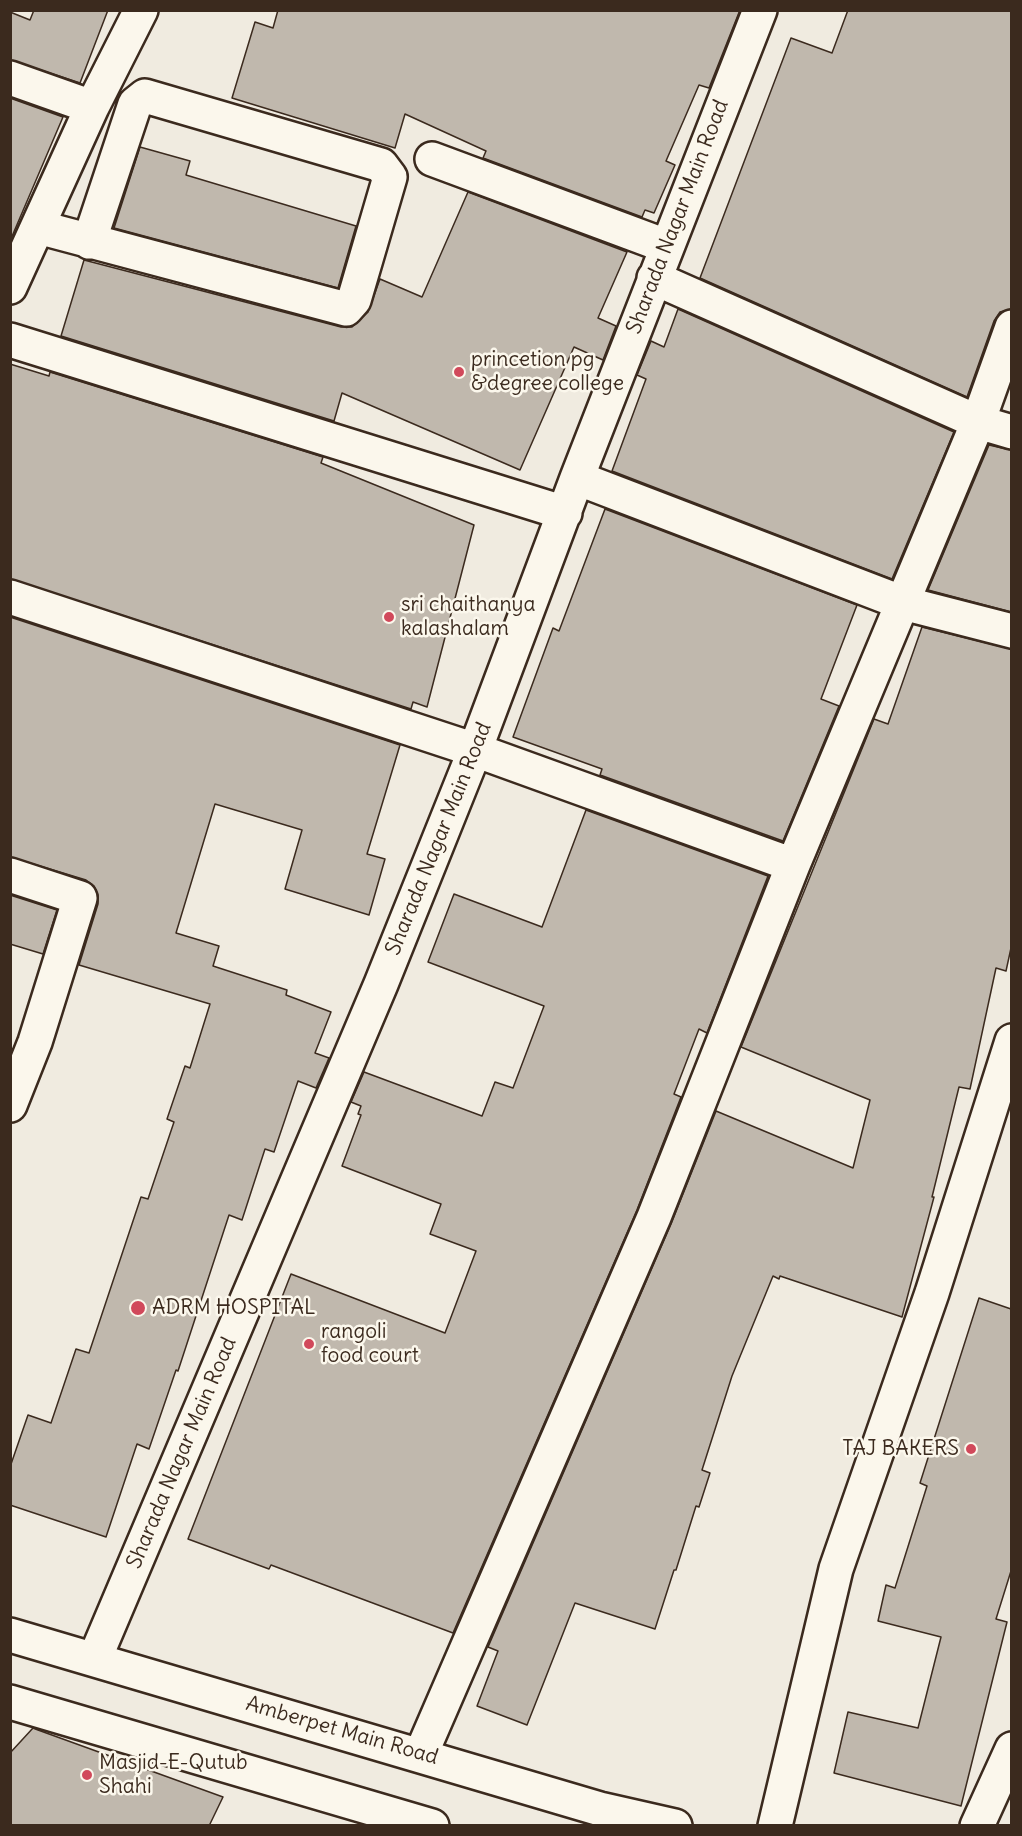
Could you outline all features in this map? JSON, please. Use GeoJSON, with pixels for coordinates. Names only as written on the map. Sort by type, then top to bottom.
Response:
{"type":"FeatureCollection","features":[{"type":"Feature","properties":{"kind":"main road"},"geometry":{"type":"LineString","coordinates":[[10,287],[92,107],[141,10]]}},
{"type":"Feature","properties":{"kind":"main road","name":"Sharada Nagar Main Road"},"geometry":{"type":"LineString","coordinates":[[95,1658],[381,984],[475,750],[666,246],[760,10]]}},
{"type":"Feature","properties":{"kind":"main road"},"geometry":{"type":"LineString","coordinates":[[10,78],[92,107]]}},
{"type":"Feature","properties":{"kind":"main road"},"geometry":{"type":"LineString","coordinates":[[38,227],[88,242],[346,309],[354,300],[390,177],[381,165],[145,96],[135,104],[88,242]]}},
{"type":"Feature","properties":{"kind":"main road"},"geometry":{"type":"LineString","coordinates":[[432,159],[666,246]]}},
{"type":"Feature","properties":{"kind":"main road"},"geometry":{"type":"LineString","coordinates":[[654,278],[978,422],[1011,432]]}},
{"type":"Feature","properties":{"kind":"main road"},"geometry":{"type":"LineString","coordinates":[[421,1754],[654,1217],[793,865],[978,422],[1011,327]]}},
{"type":"Feature","properties":{"kind":"main road"},"geometry":{"type":"LineString","coordinates":[[10,340],[565,513]]}},
{"type":"Feature","properties":{"kind":"main road"},"geometry":{"type":"LineString","coordinates":[[577,478],[903,603],[1011,631]]}},
{"type":"Feature","properties":{"kind":"main road"},"geometry":{"type":"LineString","coordinates":[[10,597],[475,750],[793,865]]}},
{"type":"Feature","properties":{"kind":"main road"},"geometry":{"type":"LineString","coordinates":[[10,874],[80,898],[35,1042],[10,1105]]}},
{"type":"Feature","properties":{"kind":"main road"},"geometry":{"type":"LineString","coordinates":[[775,1826],[836,1569],[932,1293],[1011,1041]]}},
{"type":"Feature","properties":{"kind":"main road","name":"Amberpet Main Road"},"geometry":{"type":"LineString","coordinates":[[10,1635],[421,1754],[600,1809],[675,1826]]}},
{"type":"Feature","properties":{"kind":"main road"},"geometry":{"type":"LineString","coordinates":[[10,1702],[432,1826]]}},
{"type":"Feature","properties":{"kind":"main road"},"geometry":{"type":"LineString","coordinates":[[977,1826],[1011,1749]]}},
{"type":"Feature","properties":{"kind":"building"},"geometry":{"type":"Polygon","coordinates":[[[34,10],[108,10],[80,83],[10,60],[10,12],[30,20],[34,10]]]}},
{"type":"Feature","properties":{"kind":"building"},"geometry":{"type":"Polygon","coordinates":[[[278,10],[740,10],[709,88],[699,85],[666,161],[675,165],[654,213],[645,210],[642,217],[483,158],[486,151],[405,114],[395,148],[232,98],[255,22],[273,28],[278,10]]]}},
{"type":"Feature","properties":{"kind":"building"},"geometry":{"type":"Polygon","coordinates":[[[848,10],[1011,10],[1011,309],[1000,312],[994,321],[967,397],[700,278],[791,38],[832,53],[848,10]]]}},
{"type":"Feature","properties":{"kind":"building"},"geometry":{"type":"Polygon","coordinates":[[[10,98],[63,117],[10,241],[10,98]]]}},
{"type":"Feature","properties":{"kind":"building"},"geometry":{"type":"Polygon","coordinates":[[[140,147],[190,161],[186,175],[356,226],[338,288],[114,228],[140,147]]]}},
{"type":"Feature","properties":{"kind":"building"},"geometry":{"type":"Polygon","coordinates":[[[468,192],[627,252],[598,318],[616,326],[603,360],[574,347],[520,470],[342,393],[334,421],[61,336],[84,260],[341,327],[352,327],[368,312],[380,279],[422,297],[468,192]]]}},
{"type":"Feature","properties":{"kind":"building"},"geometry":{"type":"Polygon","coordinates":[[[678,309],[954,432],[892,579],[612,471],[646,379],[637,375],[651,341],[664,347],[678,309]]]}},
{"type":"Feature","properties":{"kind":"building"},"geometry":{"type":"Polygon","coordinates":[[[10,364],[49,376],[50,372],[323,457],[321,463],[474,525],[427,707],[413,702],[411,709],[10,579],[10,364]]]}},
{"type":"Feature","properties":{"kind":"building"},"geometry":{"type":"Polygon","coordinates":[[[989,445],[1011,450],[1011,612],[928,590],[989,445]]]}},
{"type":"Feature","properties":{"kind":"building"},"geometry":{"type":"Polygon","coordinates":[[[605,509],[857,605],[821,699],[839,706],[783,841],[600,775],[602,769],[513,737],[553,628],[559,631],[605,509]]]}},
{"type":"Feature","properties":{"kind":"building"},"geometry":{"type":"Polygon","coordinates":[[[10,617],[400,745],[367,854],[385,859],[369,915],[285,889],[302,830],[215,804],[176,933],[219,946],[213,966],[287,990],[286,995],[331,1012],[315,1053],[329,1058],[316,1088],[298,1081],[274,1152],[265,1149],[242,1220],[229,1215],[178,1371],[176,1370],[149,1449],[137,1444],[106,1537],[10,1505],[10,1467],[28,1415],[51,1423],[76,1349],[89,1353],[141,1197],[148,1199],[174,1122],[167,1119],[185,1066],[190,1068],[210,1004],[79,965],[98,904],[98,895],[94,886],[86,880],[10,857],[10,617]]]}},
{"type":"Feature","properties":{"kind":"building"},"geometry":{"type":"Polygon","coordinates":[[[922,627],[1011,649],[1011,948],[1006,971],[996,968],[970,1089],[959,1087],[932,1197],[934,1197],[902,1317],[780,1276],[779,1279],[773,1276],[732,1376],[702,1470],[710,1473],[699,1507],[696,1506],[655,1629],[575,1603],[527,1725],[477,1706],[498,1651],[488,1647],[671,1224],[716,1111],[853,1168],[870,1100],[741,1047],[874,719],[888,724],[922,627]]]}},
{"type":"Feature","properties":{"kind":"building"},"geometry":{"type":"Polygon","coordinates":[[[586,810],[768,876],[707,1033],[699,1029],[674,1094],[681,1097],[637,1210],[453,1633],[271,1565],[269,1569],[188,1539],[291,1274],[445,1333],[476,1251],[430,1234],[441,1204],[342,1166],[361,1115],[358,1114],[361,1106],[351,1102],[364,1072],[482,1116],[495,1082],[513,1088],[544,1006],[428,962],[454,894],[542,927],[586,810]]]}},
{"type":"Feature","properties":{"kind":"building"},"geometry":{"type":"Polygon","coordinates":[[[10,895],[57,910],[43,954],[10,944],[10,895]]]}},
{"type":"Feature","properties":{"kind":"building"},"geometry":{"type":"Polygon","coordinates":[[[979,1298],[1011,1309],[1011,1571],[996,1619],[1007,1622],[961,1806],[834,1773],[848,1712],[918,1728],[941,1637],[878,1621],[886,1585],[895,1588],[927,1486],[920,1483],[979,1298]]]}},
{"type":"Feature","properties":{"kind":"building","name":"Masjid-E-Qutub Shahi"},"geometry":{"type":"Polygon","coordinates":[[[33,1728],[223,1797],[209,1826],[10,1826],[10,1753],[33,1728]]]}},
{"type":"Feature","properties":{"kind":"place","name":"princetion pg &degree college"},"geometry":{"type":"Point","coordinates":[459,372]}},
{"type":"Feature","properties":{"kind":"place","name":"sri chaithanya kalashalam"},"geometry":{"type":"Point","coordinates":[389,617]}},
{"type":"Feature","properties":{"kind":"place","name":"ADRM HOSPITAL"},"geometry":{"type":"Point","coordinates":[138,1308]}},
{"type":"Feature","properties":{"kind":"place","name":"rangoli food court"},"geometry":{"type":"Point","coordinates":[309,1344]}},
{"type":"Feature","properties":{"kind":"place","name":"TAJ BAKERS"},"geometry":{"type":"Point","coordinates":[971,1449]}},
{"type":"Feature","properties":{"kind":"place","name":"Masjid-E-Qutub Shahi"},"geometry":{"type":"Point","coordinates":[87,1775]}}]}
